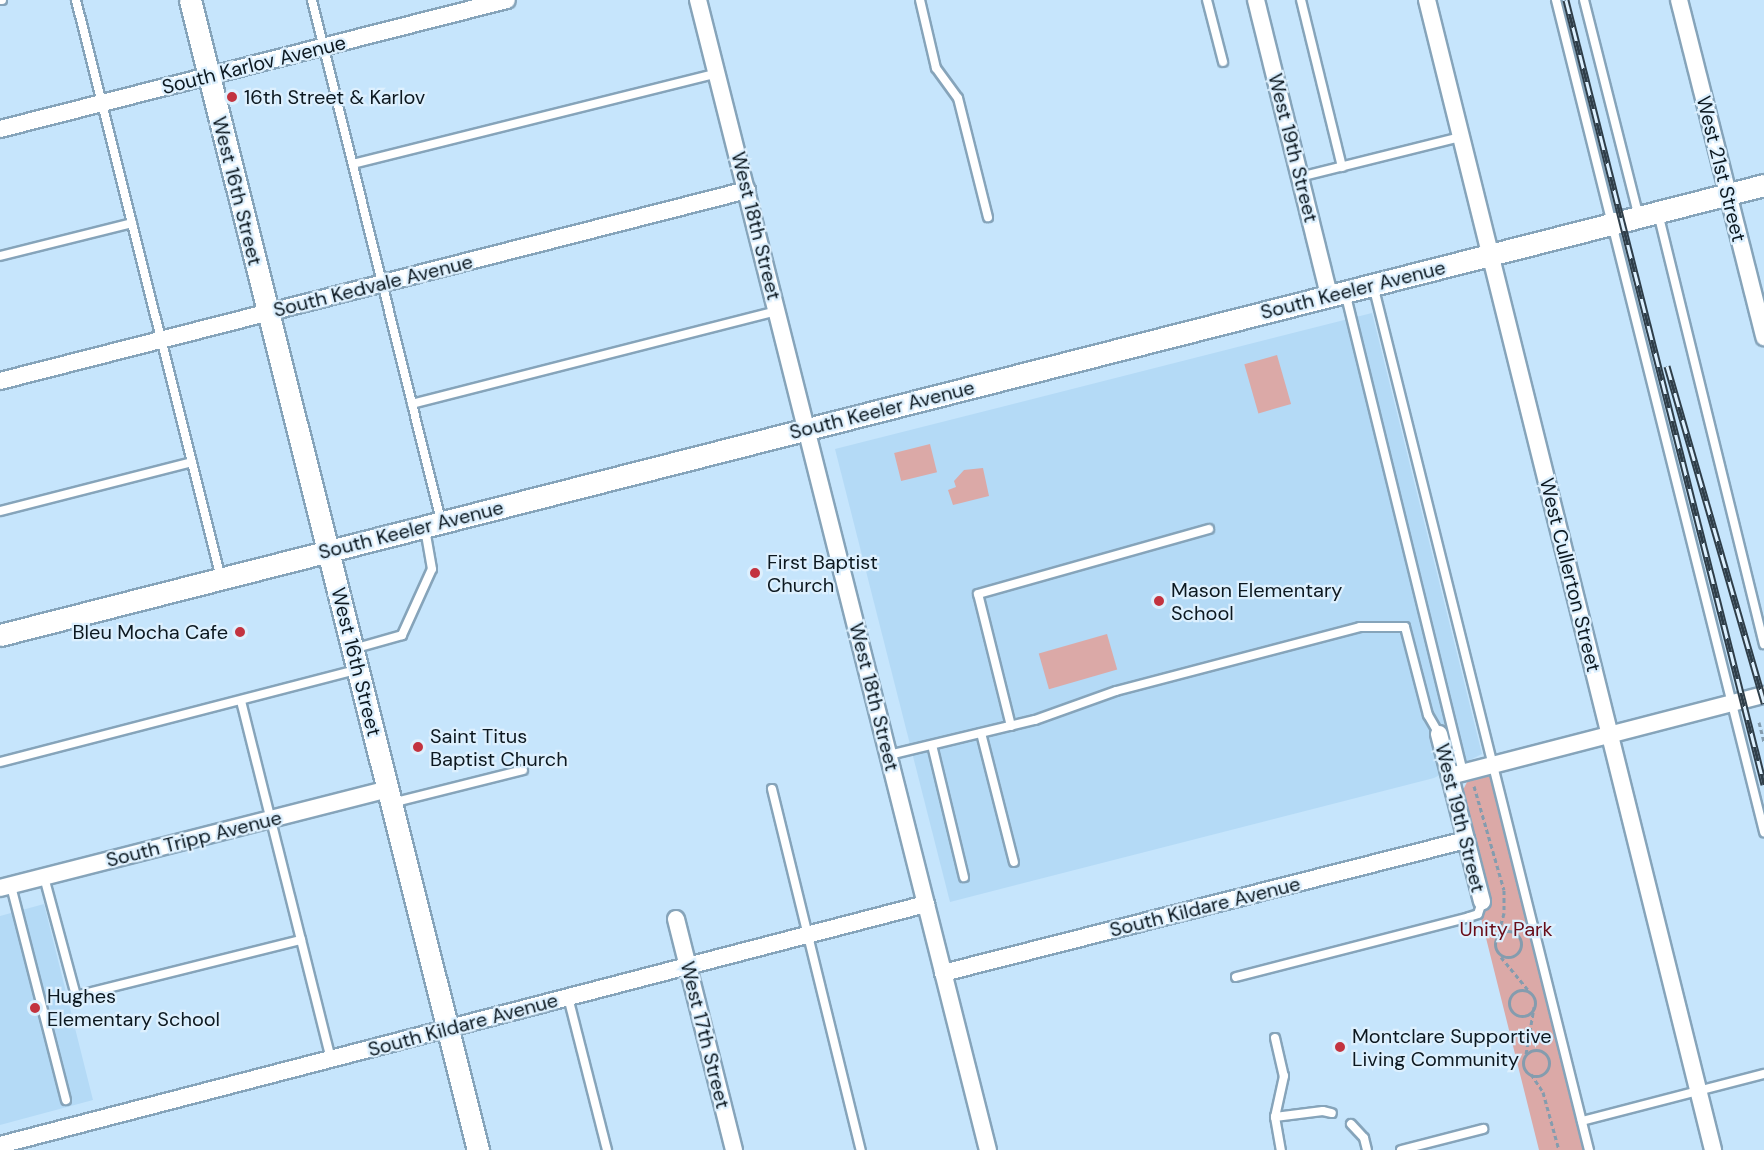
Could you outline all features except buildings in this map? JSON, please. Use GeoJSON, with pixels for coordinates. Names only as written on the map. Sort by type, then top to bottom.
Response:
{"type":"FeatureCollection","features":[{"type":"Feature","properties":{"kind":"street","name":"West 16th Street"},"geometry":{"type":"LineString","coordinates":[[190,0],[448,1028],[476,1150]]}},
{"type":"Feature","properties":{"kind":"street","name":"South Karlov Avenue"},"geometry":{"type":"LineString","coordinates":[[0,129],[507,0]]}},
{"type":"Feature","properties":{"kind":"street","name":"West 18th Street"},"geometry":{"type":"LineString","coordinates":[[698,0],[988,1150]]}},
{"type":"Feature","properties":{"kind":"street","name":"West 19th Street"},"geometry":{"type":"LineString","coordinates":[[1256,0],[1300,177],[1337,294]]}},
{"type":"Feature","properties":{"kind":"street","name":"West Cullerton Street"},"geometry":{"type":"LineString","coordinates":[[1427,0],[1713,1150]]}},
{"type":"Feature","properties":{"kind":"street","name":"West 21st Street"},"geometry":{"type":"LineString","coordinates":[[1679,0],[1764,337]]}},
{"type":"Feature","properties":{"kind":"street","name":"South Keeler Avenue"},"geometry":{"type":"LineString","coordinates":[[0,635],[1764,185]]}},
{"type":"Feature","properties":{"kind":"street","name":"South Kedvale Avenue"},"geometry":{"type":"LineString","coordinates":[[0,381],[747,190]]}},
{"type":"Feature","properties":{"kind":"street"},"geometry":{"type":"LineString","coordinates":[[1456,774],[1764,695]]}},
{"type":"Feature","properties":{"kind":"street","name":"West 19th Street"},"geometry":{"type":"LineString","coordinates":[[1439,734],[1456,774],[1466,840],[1482,902]]}},
{"type":"Feature","properties":{"kind":"street","name":"South Tripp Avenue"},"geometry":{"type":"LineString","coordinates":[[5,887],[270,819],[390,796]]}},
{"type":"Feature","properties":{"kind":"street","name":"South Kildare Avenue"},"geometry":{"type":"LineString","coordinates":[[943,973],[1466,840]]}},
{"type":"Feature","properties":{"kind":"street","name":"South Kildare Avenue"},"geometry":{"type":"LineString","coordinates":[[0,1145],[926,904]]}},
{"type":"Feature","properties":{"kind":"street","name":"West 17th Street"},"geometry":{"type":"LineString","coordinates":[[676,919],[734,1150]]}},
{"type":"Feature","properties":{"kind":"lane"},"geometry":{"type":"LineString","coordinates":[[76,0],[221,578]]}},
{"type":"Feature","properties":{"kind":"lane"},"geometry":{"type":"LineString","coordinates":[[312,0],[412,404],[433,524],[432,569],[402,635],[353,650]]}},
{"type":"Feature","properties":{"kind":"lane"},"geometry":{"type":"LineString","coordinates":[[920,0],[936,68],[958,98],[988,217]]}},
{"type":"Feature","properties":{"kind":"lane"},"geometry":{"type":"LineString","coordinates":[[1207,0],[1223,62]]}},
{"type":"Feature","properties":{"kind":"lane"},"geometry":{"type":"LineString","coordinates":[[1301,0],[1342,167]]}},
{"type":"Feature","properties":{"kind":"lane"},"geometry":{"type":"LineString","coordinates":[[1556,0],[1764,832]]}},
{"type":"Feature","properties":{"kind":"lane"},"geometry":{"type":"LineString","coordinates":[[1584,0],[1648,215],[1764,644]]}},
{"type":"Feature","properties":{"kind":"lane"},"geometry":{"type":"LineString","coordinates":[[353,164],[717,73]]}},
{"type":"Feature","properties":{"kind":"lane"},"geometry":{"type":"LineString","coordinates":[[1300,177],[1461,137]]}},
{"type":"Feature","properties":{"kind":"lane"},"geometry":{"type":"LineString","coordinates":[[0,256],[132,223]]}},
{"type":"Feature","properties":{"kind":"lane"},"geometry":{"type":"LineString","coordinates":[[1373,285],[1589,1150]]}},
{"type":"Feature","properties":{"kind":"lane"},"geometry":{"type":"LineString","coordinates":[[1337,294],[1456,774]]}},
{"type":"Feature","properties":{"kind":"lane"},"geometry":{"type":"LineString","coordinates":[[412,404],[778,311]]}},
{"type":"Feature","properties":{"kind":"lane"},"geometry":{"type":"LineString","coordinates":[[0,511],[192,462]]}},
{"type":"Feature","properties":{"kind":"lane"},"geometry":{"type":"LineString","coordinates":[[1011,726],[978,594],[1209,528]]}},
{"type":"Feature","properties":{"kind":"lane"},"geometry":{"type":"LineString","coordinates":[[888,755],[1011,726],[1116,691],[1360,627],[1405,627],[1428,715],[1439,734]]}},
{"type":"Feature","properties":{"kind":"lane"},"geometry":{"type":"LineString","coordinates":[[0,762],[358,670]]}},
{"type":"Feature","properties":{"kind":"lane"},"geometry":{"type":"LineString","coordinates":[[241,701],[331,1059]]}},
{"type":"Feature","properties":{"kind":"lane"},"geometry":{"type":"LineString","coordinates":[[981,733],[1014,862]]}},
{"type":"Feature","properties":{"kind":"lane"},"geometry":{"type":"LineString","coordinates":[[932,745],[964,877]]}},
{"type":"Feature","properties":{"kind":"lane"},"geometry":{"type":"LineString","coordinates":[[390,796],[523,770]]}},
{"type":"Feature","properties":{"kind":"lane"},"geometry":{"type":"LineString","coordinates":[[772,789],[861,1150]]}},
{"type":"Feature","properties":{"kind":"lane"},"geometry":{"type":"LineString","coordinates":[[44,877],[76,996],[301,940]]}},
{"type":"Feature","properties":{"kind":"lane"},"geometry":{"type":"LineString","coordinates":[[5,887],[66,1100]]}},
{"type":"Feature","properties":{"kind":"lane"},"geometry":{"type":"LineString","coordinates":[[1236,977],[1469,917],[1478,914],[1482,902]]}},
{"type":"Feature","properties":{"kind":"lane"},"geometry":{"type":"LineString","coordinates":[[568,997],[607,1150]]}},
{"type":"Feature","properties":{"kind":"lane"},"geometry":{"type":"LineString","coordinates":[[1275,1038],[1284,1076],[1275,1117],[1281,1150]]}},
{"type":"Feature","properties":{"kind":"lane"},"geometry":{"type":"LineString","coordinates":[[1582,1121],[1764,1074]]}},
{"type":"Feature","properties":{"kind":"lane"},"geometry":{"type":"LineString","coordinates":[[1275,1117],[1323,1111],[1332,1113]]}},
{"type":"Feature","properties":{"kind":"lane"},"geometry":{"type":"LineString","coordinates":[[1352,1124],[1364,1138],[1367,1150]]}},
{"type":"Feature","properties":{"kind":"lane"},"geometry":{"type":"LineString","coordinates":[[1401,1150],[1483,1129]]}},
{"type":"Feature","properties":{"kind":"path"},"geometry":{"type":"LineString","coordinates":[[1759,722],[1764,742]]}},
{"type":"Feature","properties":{"kind":"path"},"geometry":{"type":"LineString","coordinates":[[1474,786],[1504,890],[1504,913],[1495,946],[1530,993],[1534,1006],[1524,1067],[1543,1092],[1559,1150]]}},
{"type":"Feature","properties":{"kind":"path"},"geometry":{"type":"LineString","coordinates":[[1498,936],[1511,932],[1520,942],[1515,955],[1501,955]]}},
{"type":"Feature","properties":{"kind":"path"},"geometry":{"type":"LineString","coordinates":[[1530,993],[1516,992],[1510,1007],[1522,1016],[1534,1006]]}},
{"type":"Feature","properties":{"kind":"path"},"geometry":{"type":"LineString","coordinates":[[1526,1056],[1540,1050],[1549,1059],[1543,1074],[1531,1074]]}},
{"type":"Feature","properties":{"kind":"shaded area","name":"Mason Elementary School"},"geometry":{"type":"Polygon","coordinates":[[[1372,313],[1482,754],[1434,778],[950,902],[835,449],[1372,313]]]}},
{"type":"Feature","properties":{"kind":"shaded area","name":"Hughes Elementary School"},"geometry":{"type":"Polygon","coordinates":[[[44,904],[93,1100],[0,1125],[0,916],[44,904]]]}},
{"type":"Feature","properties":{"kind":"green space"},"geometry":{"type":"Polygon","coordinates":[[[1277,355],[1291,404],[1258,413],[1244,364],[1277,355]]]}},
{"type":"Feature","properties":{"kind":"green space"},"geometry":{"type":"Polygon","coordinates":[[[930,444],[937,472],[901,481],[894,453],[930,444]]]}},
{"type":"Feature","properties":{"kind":"green space"},"geometry":{"type":"Polygon","coordinates":[[[983,468],[989,496],[953,505],[948,490],[956,487],[954,481],[964,470],[983,468]]]}},
{"type":"Feature","properties":{"kind":"green space"},"geometry":{"type":"Polygon","coordinates":[[[1107,634],[1117,670],[1049,689],[1039,654],[1107,634]]]}},
{"type":"Feature","properties":{"kind":"green space","name":"Unity Park"},"geometry":{"type":"Polygon","coordinates":[[[1490,776],[1583,1150],[1539,1150],[1479,910],[1491,906],[1462,792],[1467,782],[1490,776]]]}},
{"type":"Feature","properties":{"kind":"railway"},"geometry":{"type":"LineString","coordinates":[[1566,0],[1764,784]]}},
{"type":"Feature","properties":{"kind":"railway"},"geometry":{"type":"LineString","coordinates":[[1667,366],[1764,703]]}},
{"type":"Feature","properties":{"kind":"place","name":"16th Street & Karlov"},"geometry":{"type":"Point","coordinates":[232,97]}},
{"type":"Feature","properties":{"kind":"place","name":"First Baptist Church"},"geometry":{"type":"Point","coordinates":[755,573]}},
{"type":"Feature","properties":{"kind":"place","name":"Mason Elementary School"},"geometry":{"type":"Point","coordinates":[1159,601]}},
{"type":"Feature","properties":{"kind":"place","name":"Bleu Mocha Cafe"},"geometry":{"type":"Point","coordinates":[240,632]}},
{"type":"Feature","properties":{"kind":"place","name":"Saint Titus Baptist Church"},"geometry":{"type":"Point","coordinates":[418,747]}},
{"type":"Feature","properties":{"kind":"place","name":"Hughes Elementary School"},"geometry":{"type":"Point","coordinates":[35,1008]}},
{"type":"Feature","properties":{"kind":"place","name":"Montclare Supportive Living Community"},"geometry":{"type":"Point","coordinates":[1340,1047]}}]}
